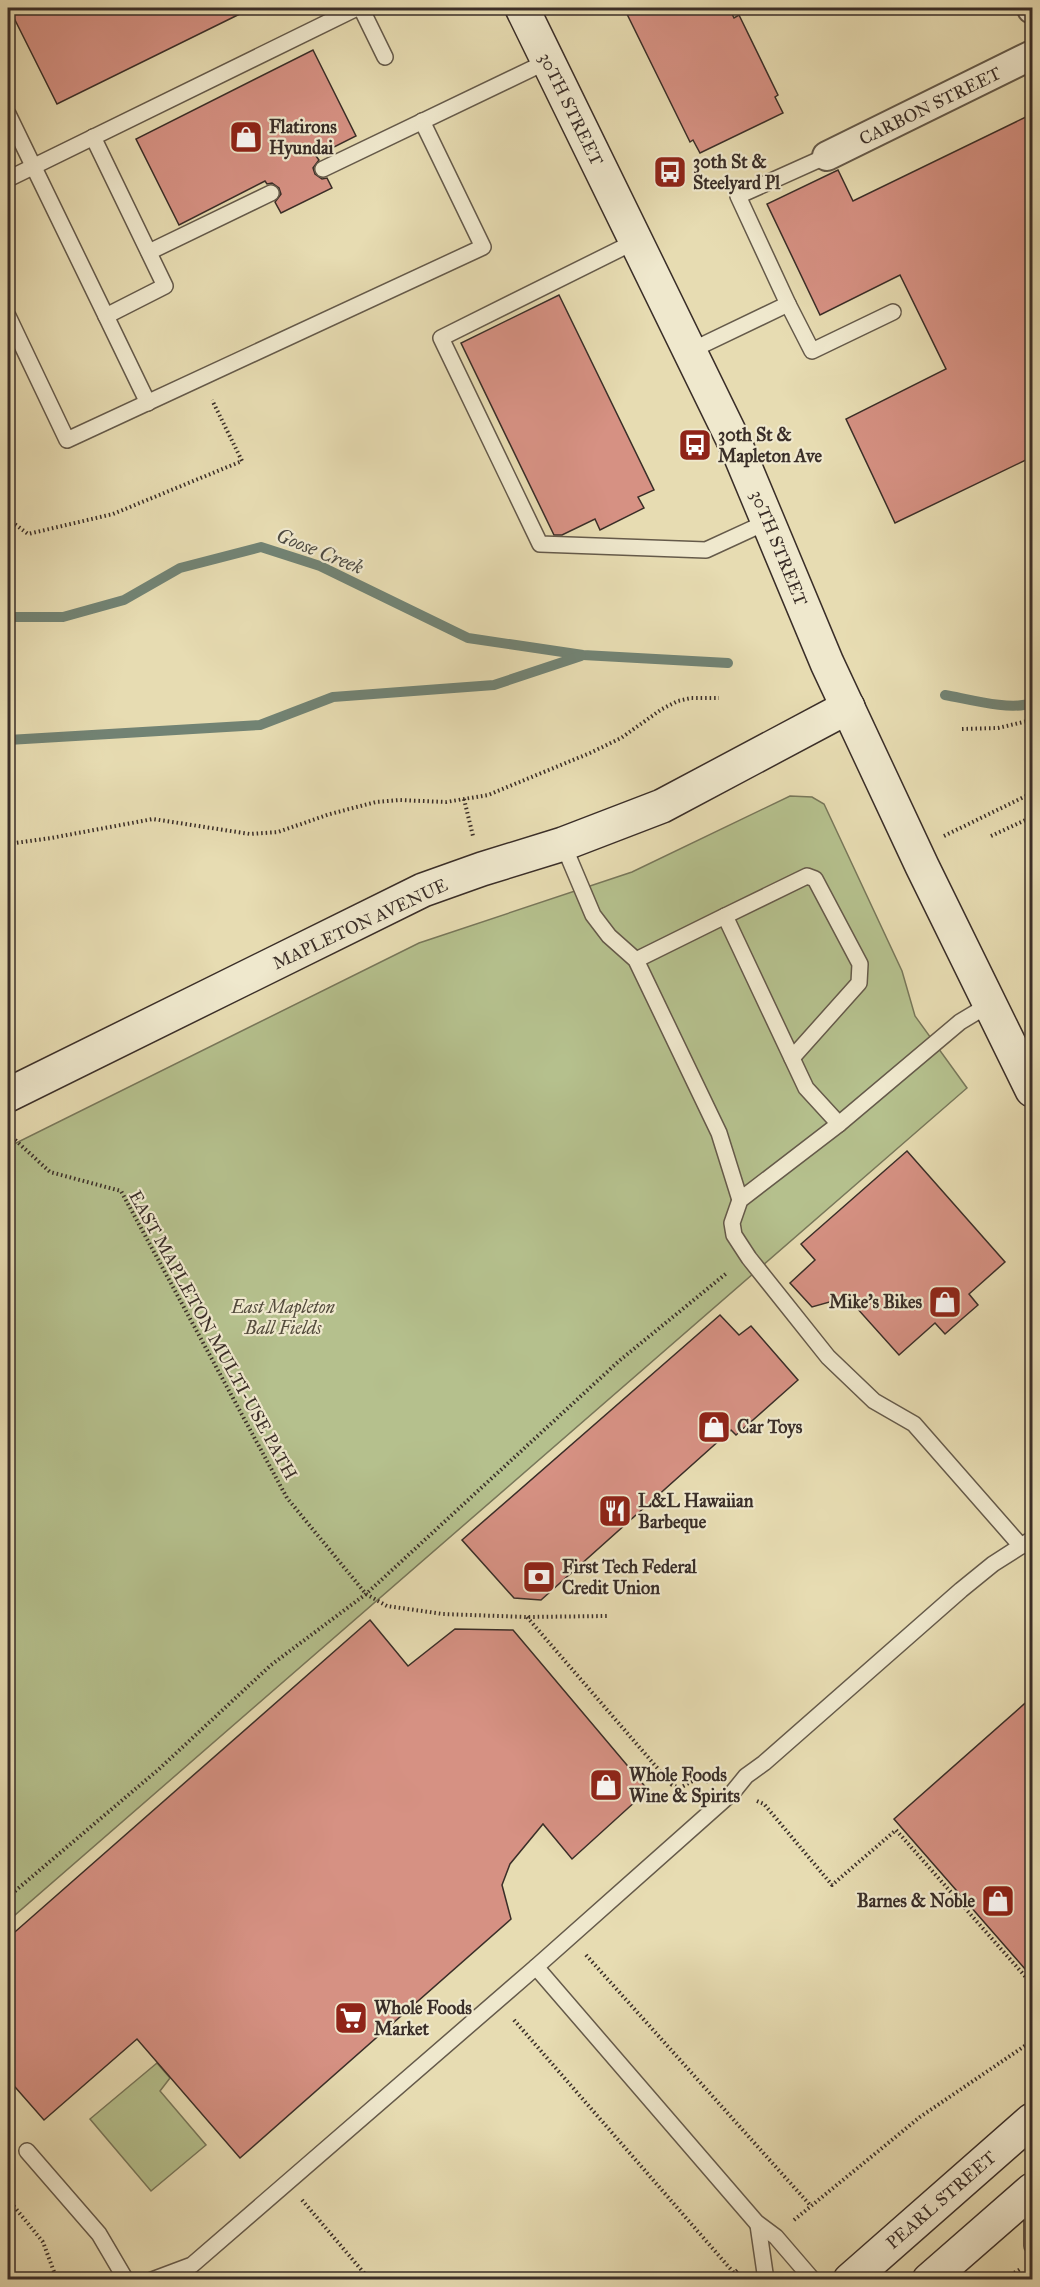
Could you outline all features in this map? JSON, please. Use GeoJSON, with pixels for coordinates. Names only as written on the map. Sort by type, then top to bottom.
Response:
{"type":"FeatureCollection","features":[{"type":"Feature","properties":{"kind":"main road","name":"30TH STREET"},"geometry":{"type":"LineString","coordinates":[[522,8],[738,450],[827,663],[1032,1090]]}},
{"type":"Feature","properties":{"kind":"main road","name":"MAPLETON AVENUE"},"geometry":{"type":"LineString","coordinates":[[8,1095],[423,890],[563,844],[662,806],[848,707]]}},
{"type":"Feature","properties":{"kind":"main road","name":"PEARL STREET"},"geometry":{"type":"LineString","coordinates":[[850,2280],[1032,2120]]}},
{"type":"Feature","properties":{"kind":"main road"},"geometry":{"type":"LineString","coordinates":[[933,2279],[1032,2190]]}},
{"type":"Feature","properties":{"kind":"street","name":"CARBON STREET"},"geometry":{"type":"LineString","coordinates":[[827,156],[1032,55]]}},
{"type":"Feature","properties":{"kind":"lane"},"geometry":{"type":"LineString","coordinates":[[8,179],[357,8]]}},
{"type":"Feature","properties":{"kind":"lane"},"geometry":{"type":"LineString","coordinates":[[362,8],[386,57]]}},
{"type":"Feature","properties":{"kind":"lane"},"geometry":{"type":"LineString","coordinates":[[323,169],[548,61]]}},
{"type":"Feature","properties":{"kind":"lane"},"geometry":{"type":"LineString","coordinates":[[8,114],[148,403]]}},
{"type":"Feature","properties":{"kind":"lane"},"geometry":{"type":"LineString","coordinates":[[8,316],[67,440],[483,247],[422,121]]}},
{"type":"Feature","properties":{"kind":"lane"},"geometry":{"type":"LineString","coordinates":[[93,137],[165,286],[106,316]]}},
{"type":"Feature","properties":{"kind":"lane"},"geometry":{"type":"LineString","coordinates":[[827,156],[738,196],[812,351],[893,312]]}},
{"type":"Feature","properties":{"kind":"lane"},"geometry":{"type":"LineString","coordinates":[[149,252],[271,194]]}},
{"type":"Feature","properties":{"kind":"lane"},"geometry":{"type":"LineString","coordinates":[[636,241],[441,338],[540,544],[706,550],[769,522]]}},
{"type":"Feature","properties":{"kind":"lane"},"geometry":{"type":"LineString","coordinates":[[690,351],[788,304]]}},
{"type":"Feature","properties":{"kind":"lane"},"geometry":{"type":"LineString","coordinates":[[563,844],[593,915],[609,936],[636,960],[719,1133],[740,1200]]}},
{"type":"Feature","properties":{"kind":"lane"},"geometry":{"type":"LineString","coordinates":[[636,960],[807,876],[816,879],[860,964],[859,982],[792,1058]]}},
{"type":"Feature","properties":{"kind":"lane"},"geometry":{"type":"LineString","coordinates":[[725,916],[806,1088],[839,1124]]}},
{"type":"Feature","properties":{"kind":"lane"},"geometry":{"type":"LineString","coordinates":[[152,2280],[192,2265],[536,1967],[733,1792],[746,1776],[764,1763],[961,1590],[993,1564],[1027,1543],[914,1424],[873,1401],[828,1357],[749,1258],[734,1235],[732,1223],[740,1200],[839,1124],[960,1022],[990,1004]]}},
{"type":"Feature","properties":{"kind":"lane"},"geometry":{"type":"LineString","coordinates":[[536,1967],[758,2225],[776,2237],[813,2280]]}},
{"type":"Feature","properties":{"kind":"lane"},"geometry":{"type":"LineString","coordinates":[[27,2151],[99,2234],[126,2280]]}},
{"type":"Feature","properties":{"kind":"lane"},"geometry":{"type":"LineString","coordinates":[[1032,2190],[1032,2246]]}},
{"type":"Feature","properties":{"kind":"lane"},"geometry":{"type":"LineString","coordinates":[[758,2225],[766,2280]]}},
{"type":"Feature","properties":{"kind":"path"},"geometry":{"type":"LineString","coordinates":[[8,519],[28,534],[113,514],[242,461],[201,378]]}},
{"type":"Feature","properties":{"kind":"path"},"geometry":{"type":"LineString","coordinates":[[8,843],[51,838],[153,819],[250,834],[278,832],[330,814],[376,802],[399,800],[446,802],[488,795],[611,743],[678,701],[691,698],[719,698]]}},
{"type":"Feature","properties":{"kind":"path"},"geometry":{"type":"LineString","coordinates":[[962,729],[998,728],[1032,720]]}},
{"type":"Feature","properties":{"kind":"path"},"geometry":{"type":"LineString","coordinates":[[915,850],[1032,793]]}},
{"type":"Feature","properties":{"kind":"path"},"geometry":{"type":"LineString","coordinates":[[992,836],[1032,817]]}},
{"type":"Feature","properties":{"kind":"path","name":"EAST MAPLETON MULTI-USE PATH"},"geometry":{"type":"LineString","coordinates":[[12,1137],[50,1172],[121,1191],[287,1497],[366,1594],[387,1606],[443,1614],[526,1617],[607,1616]]}},
{"type":"Feature","properties":{"kind":"path"},"geometry":{"type":"LineString","coordinates":[[8,1897],[159,1769],[271,1665],[366,1594],[619,1361],[716,1280],[749,1258]]}},
{"type":"Feature","properties":{"kind":"path"},"geometry":{"type":"LineString","coordinates":[[526,1617],[672,1785],[680,1788],[699,1778],[764,1804],[832,1885],[896,1830],[1032,1984]]}},
{"type":"Feature","properties":{"kind":"path"},"geometry":{"type":"LineString","coordinates":[[570,1937],[810,2205]]}},
{"type":"Feature","properties":{"kind":"path"},"geometry":{"type":"LineString","coordinates":[[496,2001],[734,2273]]}},
{"type":"Feature","properties":{"kind":"path"},"geometry":{"type":"LineString","coordinates":[[776,2237],[810,2205],[920,2118],[1032,2041]]}},
{"type":"Feature","properties":{"kind":"path"},"geometry":{"type":"LineString","coordinates":[[287,2183],[370,2280]]}},
{"type":"Feature","properties":{"kind":"path"},"geometry":{"type":"LineString","coordinates":[[8,2199],[43,2242],[57,2280]]}},
{"type":"Feature","properties":{"kind":"path"},"geometry":{"type":"LineString","coordinates":[[726,2280],[762,2250]]}},
{"type":"Feature","properties":{"kind":"path"},"geometry":{"type":"LineString","coordinates":[[1003,2280],[1023,2267]]}},
{"type":"Feature","properties":{"kind":"green space","name":"East Mapleton Ball Fields"},"geometry":{"type":"Polygon","coordinates":[[[790,796],[812,797],[824,804],[902,971],[915,1016],[967,1088],[8,1921],[8,1147],[419,943],[632,872],[790,796]]]}},
{"type":"Feature","properties":{"kind":"green space"},"geometry":{"type":"Polygon","coordinates":[[[157,2063],[170,2078],[160,2091],[206,2145],[151,2191],[90,2119],[157,2063]]]}},
{"type":"Feature","properties":{"kind":"building"},"geometry":{"type":"Polygon","coordinates":[[[9,8],[252,8],[57,104],[9,8]]]}},
{"type":"Feature","properties":{"kind":"building"},"geometry":{"type":"Polygon","coordinates":[[[624,8],[729,8],[734,18],[739,15],[778,95],[775,97],[783,113],[700,153],[693,140],[690,142],[624,8]]]}},
{"type":"Feature","properties":{"kind":"building","name":"Flatirons Hyundai"},"geometry":{"type":"Polygon","coordinates":[[[313,50],[356,136],[316,156],[319,160],[313,168],[315,174],[322,179],[327,178],[332,188],[281,213],[275,202],[281,194],[279,188],[265,181],[179,225],[136,139],[313,50]]]}},
{"type":"Feature","properties":{"kind":"building"},"geometry":{"type":"Polygon","coordinates":[[[1032,114],[1032,457],[895,523],[846,419],[946,369],[900,275],[820,315],[767,204],[838,170],[853,201],[1032,114]]]}},
{"type":"Feature","properties":{"kind":"building"},"geometry":{"type":"Polygon","coordinates":[[[559,295],[654,490],[638,497],[644,508],[600,530],[595,519],[562,535],[554,535],[461,343],[559,295]]]}},
{"type":"Feature","properties":{"kind":"building"},"geometry":{"type":"Polygon","coordinates":[[[907,1151],[1005,1262],[969,1294],[978,1305],[945,1334],[935,1323],[899,1355],[847,1297],[812,1307],[790,1283],[815,1260],[801,1244],[907,1151]]]}},
{"type":"Feature","properties":{"kind":"building"},"geometry":{"type":"Polygon","coordinates":[[[720,1315],[739,1335],[751,1326],[798,1380],[736,1435],[731,1430],[541,1600],[514,1598],[462,1540],[720,1315]]]}},
{"type":"Feature","properties":{"kind":"building"},"geometry":{"type":"Polygon","coordinates":[[[370,1620],[408,1666],[455,1629],[513,1630],[648,1790],[572,1859],[543,1824],[510,1864],[502,1885],[511,1919],[240,2158],[137,2039],[44,2120],[8,2079],[8,1938],[370,1620]]]}},
{"type":"Feature","properties":{"kind":"building"},"geometry":{"type":"Polygon","coordinates":[[[1032,1697],[1032,1977],[894,1819],[1032,1697]]]}},
{"type":"Feature","properties":{"kind":"waterway","name":"Goose Creek"},"geometry":{"type":"LineString","coordinates":[[8,617],[63,617],[124,600],[180,568],[261,547],[320,566],[468,638],[583,655],[728,663]]}},
{"type":"Feature","properties":{"kind":"waterway","name":"Goose Creek"},"geometry":{"type":"LineString","coordinates":[[8,740],[260,725],[333,697],[494,685],[581,656]]}},
{"type":"Feature","properties":{"kind":"waterway","name":"Goose Creek"},"geometry":{"type":"LineString","coordinates":[[945,695],[1001,705],[1032,703]]}},
{"type":"Feature","properties":{"kind":"place","name":"Flatirons Hyundai"},"geometry":{"type":"Point","coordinates":[246,137]}},
{"type":"Feature","properties":{"kind":"place","name":"30th St & Steelyard Pl"},"geometry":{"type":"Point","coordinates":[670,172]}},
{"type":"Feature","properties":{"kind":"place","name":"30th St & Mapleton Ave"},"geometry":{"type":"Point","coordinates":[695,445]}},
{"type":"Feature","properties":{"kind":"place","name":"Mike's Bikes"},"geometry":{"type":"Point","coordinates":[945,1302]}},
{"type":"Feature","properties":{"kind":"place","name":"Car Toys"},"geometry":{"type":"Point","coordinates":[714,1427]}},
{"type":"Feature","properties":{"kind":"place","name":"L&L Hawaiian Barbeque"},"geometry":{"type":"Point","coordinates":[615,1511]}},
{"type":"Feature","properties":{"kind":"place","name":"First Tech Federal Credit Union"},"geometry":{"type":"Point","coordinates":[539,1577]}},
{"type":"Feature","properties":{"kind":"place","name":"Whole Foods Wine & Spirits"},"geometry":{"type":"Point","coordinates":[606,1785]}},
{"type":"Feature","properties":{"kind":"place","name":"Barnes & Noble"},"geometry":{"type":"Point","coordinates":[998,1901]}},
{"type":"Feature","properties":{"kind":"place","name":"Whole Foods Market"},"geometry":{"type":"Point","coordinates":[351,2018]}}]}
